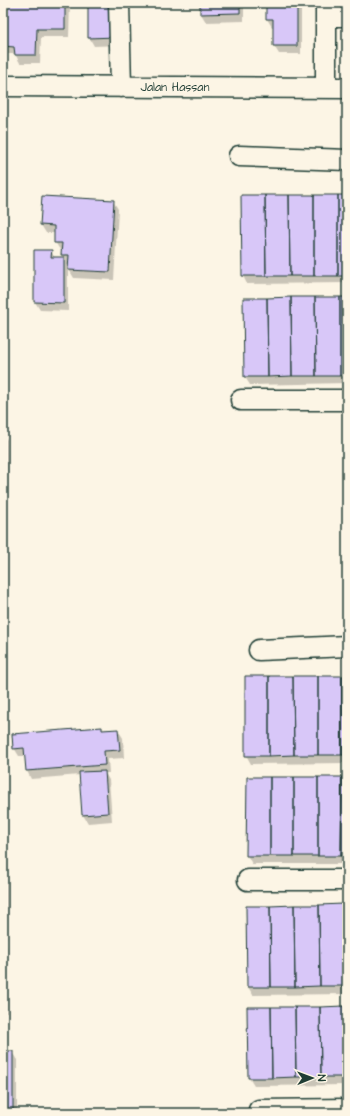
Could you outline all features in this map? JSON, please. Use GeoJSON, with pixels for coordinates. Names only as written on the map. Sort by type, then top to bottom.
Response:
{"type":"FeatureCollection","features":[{"type":"Feature","properties":{"kind":"street"},"geometry":{"type":"LineString","coordinates":[[119,3],[121,87]]}},
{"type":"Feature","properties":{"kind":"street"},"geometry":{"type":"LineString","coordinates":[[326,88],[326,10],[347,16]]}},
{"type":"Feature","properties":{"kind":"street","name":"Jalan Hassan"},"geometry":{"type":"LineString","coordinates":[[3,86],[347,88]]}},
{"type":"Feature","properties":{"kind":"street"},"geometry":{"type":"LineString","coordinates":[[239,156],[347,160]]}},
{"type":"Feature","properties":{"kind":"street"},"geometry":{"type":"LineString","coordinates":[[241,400],[347,400]]}},
{"type":"Feature","properties":{"kind":"street"},"geometry":{"type":"LineString","coordinates":[[259,650],[347,646]]}},
{"type":"Feature","properties":{"kind":"street"},"geometry":{"type":"LineString","coordinates":[[248,880],[347,880]]}},
{"type":"Feature","properties":{"kind":"street"},"geometry":{"type":"LineString","coordinates":[[259,1110],[347,1108]]}},
{"type":"Feature","properties":{"kind":"building"},"geometry":{"type":"Polygon","coordinates":[[[3,3],[65,3],[65,29],[37,29],[36,55],[15,55],[14,47],[3,46],[3,3]]]}},
{"type":"Feature","properties":{"kind":"building"},"geometry":{"type":"Polygon","coordinates":[[[88,3],[116,3],[117,37],[88,38],[88,3]]]}},
{"type":"Feature","properties":{"kind":"building"},"geometry":{"type":"Polygon","coordinates":[[[200,3],[240,3],[240,13],[200,14],[200,3]]]}},
{"type":"Feature","properties":{"kind":"building"},"geometry":{"type":"Polygon","coordinates":[[[266,3],[297,3],[297,46],[273,46],[273,19],[266,19],[266,3]]]}},
{"type":"Feature","properties":{"kind":"building"},"geometry":{"type":"Polygon","coordinates":[[[241,195],[265,195],[266,276],[242,276],[241,195]]]}},
{"type":"Feature","properties":{"kind":"building"},"geometry":{"type":"Polygon","coordinates":[[[265,195],[289,195],[290,276],[266,276],[265,195]]]}},
{"type":"Feature","properties":{"kind":"building"},"geometry":{"type":"Polygon","coordinates":[[[289,195],[314,195],[314,276],[290,276],[289,195]]]}},
{"type":"Feature","properties":{"kind":"building"},"geometry":{"type":"Polygon","coordinates":[[[314,195],[338,195],[338,276],[314,276],[314,195]]]}},
{"type":"Feature","properties":{"kind":"building"},"geometry":{"type":"Polygon","coordinates":[[[338,195],[347,195],[347,276],[338,276],[338,195]]]}},
{"type":"Feature","properties":{"kind":"building"},"geometry":{"type":"Polygon","coordinates":[[[42,196],[114,200],[110,272],[68,270],[69,255],[61,255],[62,243],[54,243],[54,226],[40,225],[42,196]]]}},
{"type":"Feature","properties":{"kind":"building"},"geometry":{"type":"Polygon","coordinates":[[[34,250],[52,250],[51,257],[64,257],[64,303],[34,302],[34,250]]]}},
{"type":"Feature","properties":{"kind":"building"},"geometry":{"type":"Polygon","coordinates":[[[291,297],[315,297],[316,376],[292,376],[291,297]]]}},
{"type":"Feature","properties":{"kind":"building"},"geometry":{"type":"Polygon","coordinates":[[[291,297],[292,376],[268,377],[267,298],[291,297]]]}},
{"type":"Feature","properties":{"kind":"building"},"geometry":{"type":"Polygon","coordinates":[[[315,297],[340,297],[340,376],[316,376],[315,297]]]}},
{"type":"Feature","properties":{"kind":"building"},"geometry":{"type":"Polygon","coordinates":[[[340,297],[347,297],[347,375],[340,376],[340,297]]]}},
{"type":"Feature","properties":{"kind":"building"},"geometry":{"type":"Polygon","coordinates":[[[243,298],[267,298],[268,377],[244,377],[243,298]]]}},
{"type":"Feature","properties":{"kind":"building"},"geometry":{"type":"Polygon","coordinates":[[[245,676],[269,676],[269,756],[245,756],[245,676]]]}},
{"type":"Feature","properties":{"kind":"building"},"geometry":{"type":"Polygon","coordinates":[[[269,676],[293,676],[294,755],[269,756],[269,676]]]}},
{"type":"Feature","properties":{"kind":"building"},"geometry":{"type":"Polygon","coordinates":[[[293,676],[318,676],[318,755],[294,755],[293,676]]]}},
{"type":"Feature","properties":{"kind":"building"},"geometry":{"type":"Polygon","coordinates":[[[318,676],[342,676],[342,755],[318,755],[318,676]]]}},
{"type":"Feature","properties":{"kind":"building"},"geometry":{"type":"Polygon","coordinates":[[[342,676],[347,676],[347,755],[342,755],[342,676]]]}},
{"type":"Feature","properties":{"kind":"building"},"geometry":{"type":"Polygon","coordinates":[[[102,727],[102,730],[118,729],[120,750],[104,751],[105,765],[26,771],[24,748],[13,749],[12,734],[102,727]]]}},
{"type":"Feature","properties":{"kind":"building"},"geometry":{"type":"Polygon","coordinates":[[[105,771],[108,813],[82,815],[79,772],[105,771]]]}},
{"type":"Feature","properties":{"kind":"building"},"geometry":{"type":"Polygon","coordinates":[[[247,777],[270,777],[270,856],[246,856],[247,777]]]}},
{"type":"Feature","properties":{"kind":"building"},"geometry":{"type":"Polygon","coordinates":[[[270,777],[294,777],[294,856],[270,856],[270,777]]]}},
{"type":"Feature","properties":{"kind":"building"},"geometry":{"type":"Polygon","coordinates":[[[294,777],[318,777],[318,856],[294,856],[294,777]]]}},
{"type":"Feature","properties":{"kind":"building"},"geometry":{"type":"Polygon","coordinates":[[[318,777],[342,777],[341,856],[318,856],[318,777]]]}},
{"type":"Feature","properties":{"kind":"building"},"geometry":{"type":"Polygon","coordinates":[[[342,777],[347,777],[347,856],[341,856],[342,777]]]}},
{"type":"Feature","properties":{"kind":"building"},"geometry":{"type":"Polygon","coordinates":[[[343,904],[344,986],[320,986],[319,905],[343,904]]]}},
{"type":"Feature","properties":{"kind":"building"},"geometry":{"type":"Polygon","coordinates":[[[343,904],[347,904],[347,986],[344,986],[343,904]]]}},
{"type":"Feature","properties":{"kind":"building"},"geometry":{"type":"Polygon","coordinates":[[[294,905],[295,987],[271,987],[270,906],[294,905]]]}},
{"type":"Feature","properties":{"kind":"building"},"geometry":{"type":"Polygon","coordinates":[[[294,905],[319,905],[320,986],[295,987],[294,905]]]}},
{"type":"Feature","properties":{"kind":"building"},"geometry":{"type":"Polygon","coordinates":[[[246,906],[270,906],[271,987],[247,987],[246,906]]]}},
{"type":"Feature","properties":{"kind":"building"},"geometry":{"type":"Polygon","coordinates":[[[344,1006],[347,1006],[347,1077],[345,1077],[344,1006]]]}},
{"type":"Feature","properties":{"kind":"building"},"geometry":{"type":"Polygon","coordinates":[[[344,1006],[345,1077],[321,1077],[320,1007],[344,1006]]]}},
{"type":"Feature","properties":{"kind":"building"},"geometry":{"type":"Polygon","coordinates":[[[247,1007],[271,1007],[272,1078],[248,1078],[247,1007]]]}},
{"type":"Feature","properties":{"kind":"building"},"geometry":{"type":"Polygon","coordinates":[[[271,1007],[295,1007],[296,1077],[272,1078],[271,1007]]]}},
{"type":"Feature","properties":{"kind":"building"},"geometry":{"type":"Polygon","coordinates":[[[295,1007],[320,1007],[321,1077],[296,1077],[295,1007]]]}},
{"type":"Feature","properties":{"kind":"building"},"geometry":{"type":"Polygon","coordinates":[[[3,1051],[13,1051],[13,1113],[3,1113],[3,1051]]]}}]}
